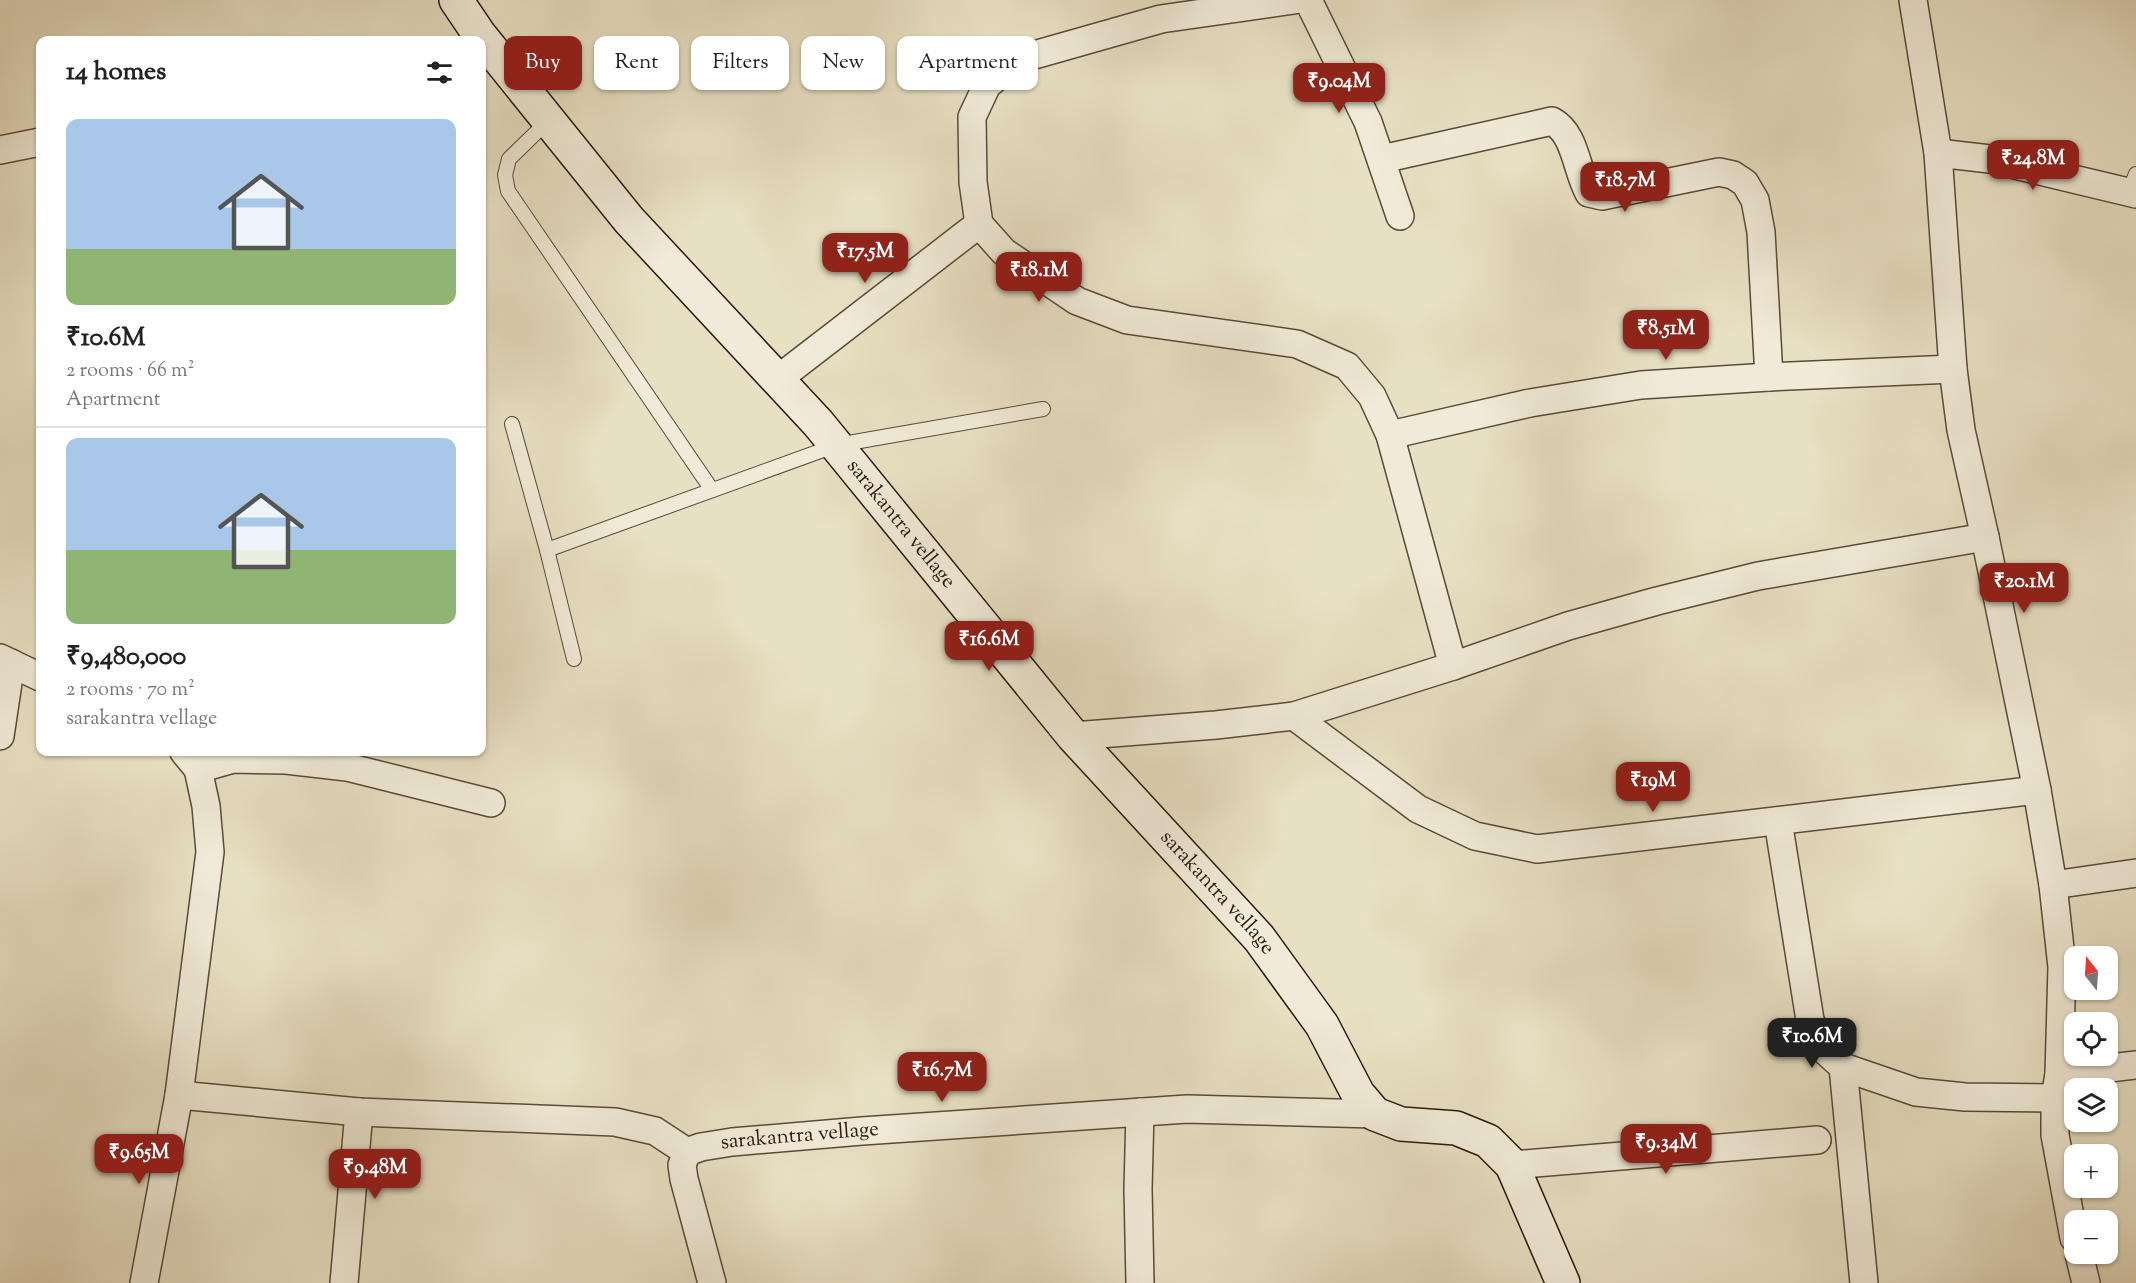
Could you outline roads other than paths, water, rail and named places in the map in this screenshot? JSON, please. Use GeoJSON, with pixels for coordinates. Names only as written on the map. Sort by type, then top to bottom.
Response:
{"type":"FeatureCollection","features":[{"type":"Feature","properties":{"kind":"street","name":"sarakantra vellage"},"geometry":{"type":"LineString","coordinates":[[456,0],[470,36]]}},
{"type":"Feature","properties":{"kind":"street"},"geometry":{"type":"LineString","coordinates":[[1294,0],[1161,9],[1020,59],[987,85],[972,117],[974,182],[979,224],[1004,252],[1077,301],[1127,320],[1297,344],[1347,366],[1372,396],[1389,435],[1453,666]]}},
{"type":"Feature","properties":{"kind":"street"},"geometry":{"type":"LineString","coordinates":[[1308,0],[1368,122],[1400,216]]}},
{"type":"Feature","properties":{"kind":"street"},"geometry":{"type":"LineString","coordinates":[[1913,0],[1938,153],[1953,369],[1961,430],[2037,790],[2053,885],[2061,967],[2055,1135],[2069,1210]]}},
{"type":"Feature","properties":{"kind":"street","name":"sarakantra vellage"},"geometry":{"type":"LineString","coordinates":[[486,54],[549,120],[630,220],[837,445],[1073,736],[1259,938],[1322,1025],[1358,1094],[1375,1114]]}},
{"type":"Feature","properties":{"kind":"street"},"geometry":{"type":"LineString","coordinates":[[1382,159],[1552,121],[1562,126],[1568,137],[1582,181],[1589,193],[1602,196],[1719,172],[1733,175],[1745,183],[1755,200],[1761,232],[1769,377]]}},
{"type":"Feature","properties":{"kind":"street"},"geometry":{"type":"LineString","coordinates":[[0,150],[36,143]]}},
{"type":"Feature","properties":{"kind":"street"},"geometry":{"type":"LineString","coordinates":[[1938,153],[1990,159],[2134,186]]}},
{"type":"Feature","properties":{"kind":"street"},"geometry":{"type":"LineString","coordinates":[[778,379],[979,224]]}},
{"type":"Feature","properties":{"kind":"street"},"geometry":{"type":"LineString","coordinates":[[1389,435],[1530,403],[1641,385],[1953,369]]}},
{"type":"Feature","properties":{"kind":"street"},"geometry":{"type":"LineString","coordinates":[[1073,736],[1216,725],[1294,716],[1453,666],[1568,626],[1657,601],[1747,579],[1985,537]]}},
{"type":"Feature","properties":{"kind":"street"},"geometry":{"type":"LineString","coordinates":[[0,736],[5,661],[36,675]]}},
{"type":"Feature","properties":{"kind":"street"},"geometry":{"type":"LineString","coordinates":[[1294,716],[1418,809],[1475,836],[1537,849],[2037,790]]}},
{"type":"Feature","properties":{"kind":"street"},"geometry":{"type":"LineString","coordinates":[[144,1283],[179,1095],[210,852],[206,806],[191,760],[286,760],[347,767],[491,803]]}},
{"type":"Feature","properties":{"kind":"street"},"geometry":{"type":"LineString","coordinates":[[1778,821],[1810,1020],[1822,1048],[1843,1067],[1916,1092],[1965,1097],[2057,1086],[2136,1065]]}},
{"type":"Feature","properties":{"kind":"street"},"geometry":{"type":"LineString","coordinates":[[2053,885],[2136,873]]}},
{"type":"Feature","properties":{"kind":"street"},"geometry":{"type":"LineString","coordinates":[[1843,1067],[1864,1283]]}},
{"type":"Feature","properties":{"kind":"street"},"geometry":{"type":"LineString","coordinates":[[179,1095],[359,1112],[615,1122],[655,1131],[687,1152],[682,1165],[684,1179],[712,1283]]}},
{"type":"Feature","properties":{"kind":"street","name":"sarakantra vellage"},"geometry":{"type":"LineString","coordinates":[[687,1152],[701,1147],[732,1142],[1187,1109],[1375,1114],[1401,1124],[1456,1128],[1488,1141],[1512,1165],[1563,1283]]}},
{"type":"Feature","properties":{"kind":"street"},"geometry":{"type":"LineString","coordinates":[[344,1283],[359,1112]]}},
{"type":"Feature","properties":{"kind":"street"},"geometry":{"type":"LineString","coordinates":[[1140,1112],[1138,1189],[1140,1283]]}},
{"type":"Feature","properties":{"kind":"street"},"geometry":{"type":"LineString","coordinates":[[1512,1165],[1817,1140]]}},
{"type":"Feature","properties":{"kind":"street"},"geometry":{"type":"LineString","coordinates":[[2081,1264],[2086,1283]]}},
{"type":"Feature","properties":{"kind":"lane"},"geometry":{"type":"LineString","coordinates":[[549,120],[509,159],[505,175],[508,191],[712,490]]}},
{"type":"Feature","properties":{"kind":"lane"},"geometry":{"type":"LineString","coordinates":[[547,550],[837,445],[1044,409]]}},
{"type":"Feature","properties":{"kind":"lane"},"geometry":{"type":"LineString","coordinates":[[512,424],[574,659]]}}]}
